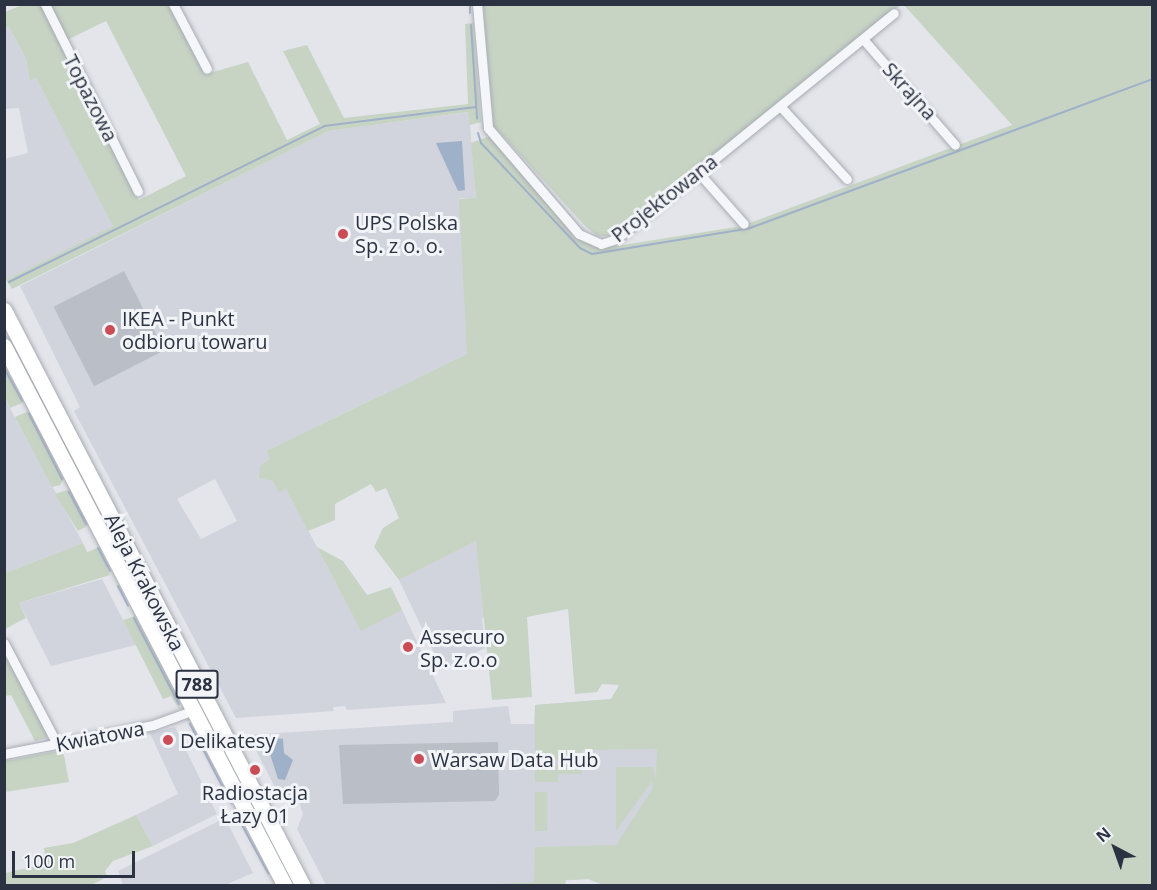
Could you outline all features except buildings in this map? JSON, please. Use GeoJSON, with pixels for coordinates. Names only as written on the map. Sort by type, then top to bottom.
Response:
{"type":"FeatureCollection","features":[{"type":"Feature","properties":{"kind":"main road","name":"Aleja Krakowska"},"geometry":{"type":"LineString","coordinates":[[4,310],[303,885]]}},
{"type":"Feature","properties":{"kind":"main road","name":"Aleja Krakowska"},"geometry":{"type":"LineString","coordinates":[[4,346],[285,885]]}},
{"type":"Feature","properties":{"kind":"street","name":"Topazowa"},"geometry":{"type":"LineString","coordinates":[[45,4],[138,191]]}},
{"type":"Feature","properties":{"kind":"street"},"geometry":{"type":"LineString","coordinates":[[173,4],[207,69]]}},
{"type":"Feature","properties":{"kind":"street","name":"Projektowana"},"geometry":{"type":"LineString","coordinates":[[477,4],[488,128],[587,240],[600,244],[616,239],[894,13]]}},
{"type":"Feature","properties":{"kind":"street","name":"Skrajna"},"geometry":{"type":"LineString","coordinates":[[863,39],[949,134],[955,145]]}},
{"type":"Feature","properties":{"kind":"street"},"geometry":{"type":"LineString","coordinates":[[780,106],[847,179]]}},
{"type":"Feature","properties":{"kind":"street"},"geometry":{"type":"LineString","coordinates":[[698,172],[744,224]]}},
{"type":"Feature","properties":{"kind":"street"},"geometry":{"type":"LineString","coordinates":[[4,643],[57,744]]}},
{"type":"Feature","properties":{"kind":"street","name":"Kwiatowa"},"geometry":{"type":"LineString","coordinates":[[4,754],[153,725],[194,710]]}},
{"type":"Feature","properties":{"kind":"shaded area"},"geometry":{"type":"Polygon","coordinates":[[[9,27],[26,59],[30,80],[36,78],[114,226],[6,280],[4,159],[28,153],[19,108],[5,109],[5,28],[9,27]]]}},
{"type":"Feature","properties":{"kind":"shaded area"},"geometry":{"type":"Polygon","coordinates":[[[469,112],[476,199],[459,198],[1152,885],[606,886],[588,879],[479,886],[326,885],[297,829],[303,814],[299,802],[289,795],[279,795],[248,735],[453,722],[453,711],[508,706],[511,724],[534,724],[535,705],[612,699],[644,642],[615,593],[482,618],[485,648],[442,670],[399,580],[476,541],[467,354],[266,451],[361,630],[402,610],[446,703],[347,710],[345,706],[333,707],[334,711],[236,718],[74,411],[80,407],[20,286],[329,131],[469,112]],[[215,479],[177,499],[201,539],[237,521],[215,479]]]}},
{"type":"Feature","properties":{"kind":"shaded area"},"geometry":{"type":"Polygon","coordinates":[[[4,397],[83,543],[5,573],[4,573],[4,397]]]}},
{"type":"Feature","properties":{"kind":"shaded area"},"geometry":{"type":"Polygon","coordinates":[[[102,579],[136,645],[51,666],[19,603],[102,579]]]}},
{"type":"Feature","properties":{"kind":"shaded area"},"geometry":{"type":"Polygon","coordinates":[[[175,727],[217,814],[153,846],[136,815],[178,794],[150,733],[175,727]]]}},
{"type":"Feature","properties":{"kind":"shaded area"},"geometry":{"type":"Polygon","coordinates":[[[225,818],[253,873],[225,885],[123,885],[118,871],[225,818]]]}},
{"type":"Feature","properties":{"kind":"green space"},"geometry":{"type":"Polygon","coordinates":[[[22,5],[41,5],[139,200],[186,176],[106,21],[67,40],[49,5],[170,5],[206,74],[248,62],[287,140],[320,124],[283,51],[307,45],[344,118],[468,104],[465,24],[473,23],[481,122],[470,125],[468,112],[329,131],[12,289],[6,280],[113,226],[36,78],[30,81],[26,59],[9,27],[5,28],[5,12],[22,5]]]}},
{"type":"Feature","properties":{"kind":"green space"},"geometry":{"type":"Polygon","coordinates":[[[483,5],[901,5],[611,236],[598,236],[586,227],[493,125],[483,5]]]}},
{"type":"Feature","properties":{"kind":"green space"},"geometry":{"type":"Polygon","coordinates":[[[904,5],[1152,5],[1152,885],[606,886],[588,879],[566,880],[565,885],[479,885],[534,882],[535,847],[616,845],[653,788],[652,781],[616,831],[616,767],[653,767],[656,779],[657,749],[582,750],[582,761],[535,760],[535,705],[611,699],[619,685],[602,684],[597,692],[575,694],[568,609],[527,617],[532,697],[492,700],[476,541],[399,580],[374,547],[383,528],[399,518],[386,488],[376,492],[371,484],[335,504],[335,520],[308,531],[286,489],[279,492],[273,481],[259,478],[260,466],[270,459],[266,451],[467,354],[459,199],[476,198],[471,143],[490,136],[581,241],[604,248],[742,226],[1012,125],[904,5]]]}},
{"type":"Feature","properties":{"kind":"green space"},"geometry":{"type":"Polygon","coordinates":[[[4,365],[24,402],[10,408],[5,397],[4,365]]]}},
{"type":"Feature","properties":{"kind":"green space"},"geometry":{"type":"Polygon","coordinates":[[[29,411],[64,479],[60,485],[52,487],[15,417],[29,411]]]}},
{"type":"Feature","properties":{"kind":"green space"},"geometry":{"type":"Polygon","coordinates":[[[70,489],[89,525],[78,531],[55,494],[70,489]]]}},
{"type":"Feature","properties":{"kind":"green space"},"geometry":{"type":"Polygon","coordinates":[[[83,543],[87,552],[100,547],[110,575],[19,603],[26,618],[5,629],[5,573],[83,543]]]}},
{"type":"Feature","properties":{"kind":"green space"},"geometry":{"type":"Polygon","coordinates":[[[317,547],[343,561],[367,595],[391,587],[402,610],[361,631],[317,547]]]}},
{"type":"Feature","properties":{"kind":"green space"},"geometry":{"type":"Polygon","coordinates":[[[135,616],[180,701],[179,709],[171,696],[163,699],[123,620],[135,616]]]}},
{"type":"Feature","properties":{"kind":"green space"},"geometry":{"type":"Polygon","coordinates":[[[4,650],[48,733],[46,738],[35,741],[11,695],[5,696],[4,650]]]}},
{"type":"Feature","properties":{"kind":"green space"},"geometry":{"type":"Polygon","coordinates":[[[63,750],[69,782],[5,792],[5,761],[63,750]]]}},
{"type":"Feature","properties":{"kind":"green space"},"geometry":{"type":"Polygon","coordinates":[[[535,764],[582,766],[582,774],[558,774],[558,782],[535,782],[535,764]]]}},
{"type":"Feature","properties":{"kind":"green space"},"geometry":{"type":"Polygon","coordinates":[[[535,792],[547,792],[547,831],[535,831],[535,792]]]}},
{"type":"Feature","properties":{"kind":"green space"},"geometry":{"type":"Polygon","coordinates":[[[136,815],[153,846],[113,861],[105,871],[107,877],[91,885],[5,885],[5,873],[46,864],[44,848],[73,843],[136,815]]]}},
{"type":"Feature","properties":{"kind":"water"},"geometry":{"type":"Polygon","coordinates":[[[462,141],[465,190],[458,191],[436,143],[462,141]]]}},
{"type":"Feature","properties":{"kind":"water"},"geometry":{"type":"Polygon","coordinates":[[[268,736],[283,739],[284,753],[293,760],[285,780],[278,779],[269,751],[258,743],[268,736]]]}},
{"type":"Feature","properties":{"kind":"waterway"},"geometry":{"type":"LineString","coordinates":[[470,4],[470,13]]}},
{"type":"Feature","properties":{"kind":"waterway"},"geometry":{"type":"LineString","coordinates":[[471,25],[477,119]]}},
{"type":"Feature","properties":{"kind":"waterway"},"geometry":{"type":"LineString","coordinates":[[478,133],[481,143],[580,248],[592,254],[750,228],[1152,79]]}},
{"type":"Feature","properties":{"kind":"waterway"},"geometry":{"type":"LineString","coordinates":[[9,282],[324,126],[476,107]]}},
{"type":"Feature","properties":{"kind":"waterway"},"geometry":{"type":"LineString","coordinates":[[4,368],[22,400]]}},
{"type":"Feature","properties":{"kind":"waterway"},"geometry":{"type":"LineString","coordinates":[[29,414],[62,479]]}},
{"type":"Feature","properties":{"kind":"waterway"},"geometry":{"type":"LineString","coordinates":[[69,492],[86,524]]}},
{"type":"Feature","properties":{"kind":"waterway"},"geometry":{"type":"LineString","coordinates":[[98,548],[110,571]]}},
{"type":"Feature","properties":{"kind":"waterway"},"geometry":{"type":"LineString","coordinates":[[118,586],[128,606]]}},
{"type":"Feature","properties":{"kind":"waterway"},"geometry":{"type":"LineString","coordinates":[[134,618],[179,704]]}},
{"type":"Feature","properties":{"kind":"waterway"},"geometry":{"type":"LineString","coordinates":[[190,724],[231,803]]}},
{"type":"Feature","properties":{"kind":"waterway"},"geometry":{"type":"LineString","coordinates":[[242,825],[268,873]]}},
{"type":"Feature","properties":{"kind":"place","name":"UPS Polska Sp. z o. o."},"geometry":{"type":"Point","coordinates":[343,234]}},
{"type":"Feature","properties":{"kind":"place","name":"IKEA - Punkt odbioru towaru"},"geometry":{"type":"Point","coordinates":[110,330]}},
{"type":"Feature","properties":{"kind":"place","name":"Assecuro Sp. z.o.o"},"geometry":{"type":"Point","coordinates":[408,647]}},
{"type":"Feature","properties":{"kind":"place","name":"Delikatesy"},"geometry":{"type":"Point","coordinates":[168,740]}},
{"type":"Feature","properties":{"kind":"place","name":"Warsaw Data Hub"},"geometry":{"type":"Point","coordinates":[419,759]}},
{"type":"Feature","properties":{"kind":"place","name":"Radiostacja Łazy 01"},"geometry":{"type":"Point","coordinates":[255,770]}}]}
